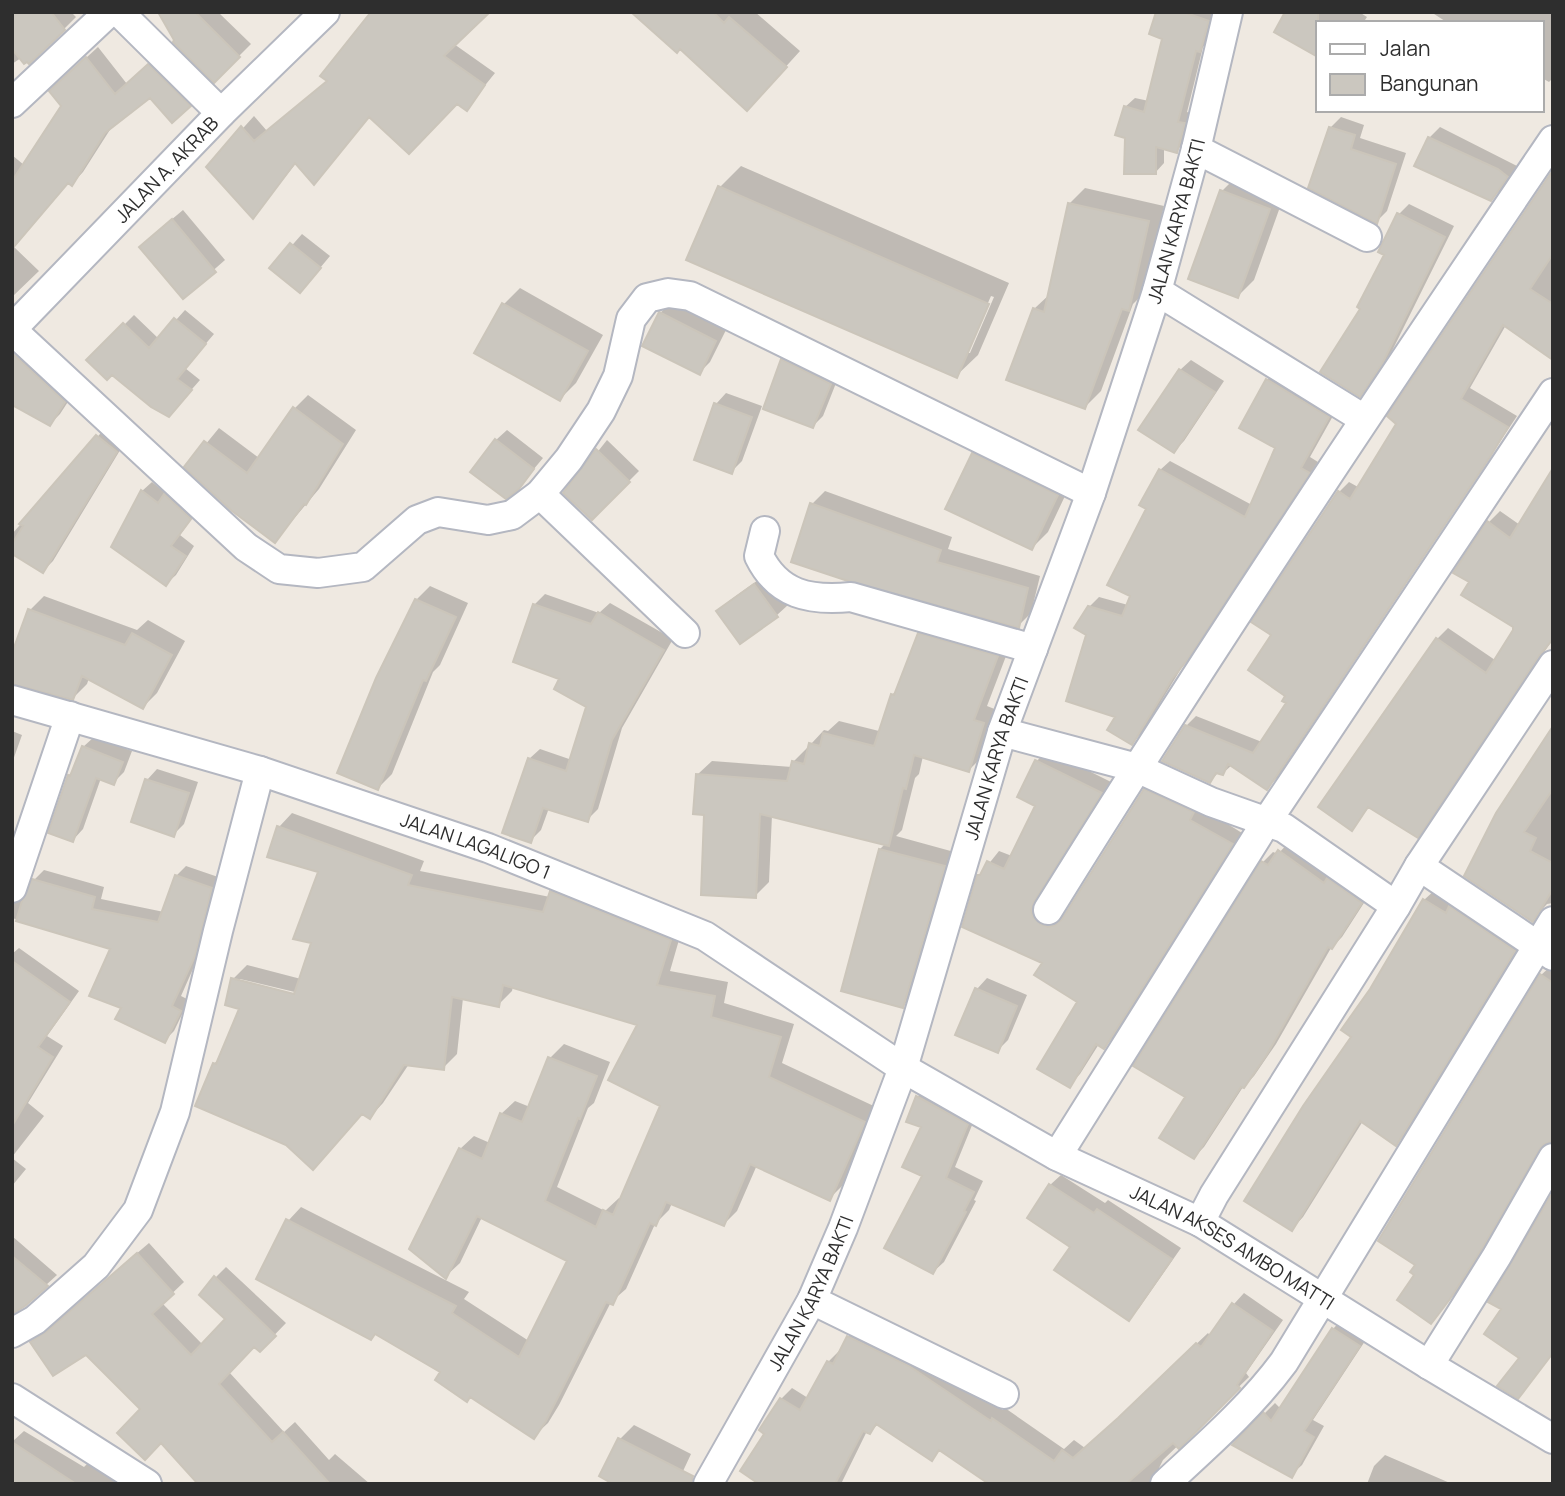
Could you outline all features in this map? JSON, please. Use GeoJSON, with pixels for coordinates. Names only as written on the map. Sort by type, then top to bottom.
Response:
{"type":"FeatureCollection","features":[{"type":"Feature","properties":{"kind":"street"},"geometry":{"type":"LineString","coordinates":[[12,103],[109,12]]}},
{"type":"Feature","properties":{"kind":"street"},"geometry":{"type":"LineString","coordinates":[[119,12],[221,113]]}},
{"type":"Feature","properties":{"kind":"street","name":"JALAN A. AKRAB"},"geometry":{"type":"LineString","coordinates":[[12,330],[221,113],[325,12]]}},
{"type":"Feature","properties":{"kind":"street","name":"JALAN KARYA BAKTI"},"geometry":{"type":"LineString","coordinates":[[708,1484],[812,1300],[844,1228],[903,1068],[1002,732],[1091,493],[1157,290],[1196,149],[1228,12]]}},
{"type":"Feature","properties":{"kind":"street"},"geometry":{"type":"LineString","coordinates":[[1048,910],[1364,419],[1553,140]]}},
{"type":"Feature","properties":{"kind":"street"},"geometry":{"type":"LineString","coordinates":[[1196,149],[1367,237]]}},
{"type":"Feature","properties":{"kind":"street"},"geometry":{"type":"LineString","coordinates":[[1157,290],[1364,419]]}},
{"type":"Feature","properties":{"kind":"street"},"geometry":{"type":"LineString","coordinates":[[12,330],[246,547],[279,569],[318,573],[363,567],[417,520],[438,512],[488,520],[512,515],[540,494],[569,459],[601,411],[618,376],[631,319],[647,298],[668,293],[690,296],[1091,493]]}},
{"type":"Feature","properties":{"kind":"street"},"geometry":{"type":"LineString","coordinates":[[1057,1156],[1267,821],[1553,393]]}},
{"type":"Feature","properties":{"kind":"street"},"geometry":{"type":"LineString","coordinates":[[540,494],[685,633]]}},
{"type":"Feature","properties":{"kind":"street"},"geometry":{"type":"LineString","coordinates":[[765,531],[759,556],[767,573],[794,594],[830,599],[850,597],[1033,649]]}},
{"type":"Feature","properties":{"kind":"street"},"geometry":{"type":"LineString","coordinates":[[1200,1222],[1213,1195],[1419,866],[1553,665]]}},
{"type":"Feature","properties":{"kind":"street","name":"JALAN LAGALIGO 1"},"geometry":{"type":"LineString","coordinates":[[12,700],[260,771],[488,848],[705,936],[903,1068]]}},
{"type":"Feature","properties":{"kind":"street"},"geometry":{"type":"LineString","coordinates":[[12,888],[70,716]]}},
{"type":"Feature","properties":{"kind":"street"},"geometry":{"type":"LineString","coordinates":[[1002,732],[1137,768],[1211,802],[1251,818],[1267,821],[1296,835],[1396,906]]}},
{"type":"Feature","properties":{"kind":"street"},"geometry":{"type":"LineString","coordinates":[[12,1333],[35,1320],[96,1266],[138,1210],[175,1112],[260,771]]}},
{"type":"Feature","properties":{"kind":"street"},"geometry":{"type":"LineString","coordinates":[[1419,866],[1545,951]]}},
{"type":"Feature","properties":{"kind":"street"},"geometry":{"type":"LineString","coordinates":[[1165,1484],[1262,1391],[1284,1362],[1545,951],[1553,921]]}},
{"type":"Feature","properties":{"kind":"street","name":"JALAN AKSES AMBO MATTI"},"geometry":{"type":"LineString","coordinates":[[903,1068],[1057,1156],[1200,1222],[1429,1366],[1551,1434]]}},
{"type":"Feature","properties":{"kind":"street"},"geometry":{"type":"LineString","coordinates":[[1429,1366],[1553,1158]]}},
{"type":"Feature","properties":{"kind":"street"},"geometry":{"type":"LineString","coordinates":[[812,1300],[1004,1394]]}},
{"type":"Feature","properties":{"kind":"street"},"geometry":{"type":"LineString","coordinates":[[12,1398],[147,1484]]}},
{"type":"Feature","properties":{"kind":"building"},"geometry":{"type":"Polygon","coordinates":[[[12,12],[51,12],[65,30],[29,64],[24,64],[12,49],[12,12]]]}},
{"type":"Feature","properties":{"kind":"building"},"geometry":{"type":"Polygon","coordinates":[[[158,12],[195,12],[240,57],[214,83],[173,42],[158,12]]]}},
{"type":"Feature","properties":{"kind":"building"},"geometry":{"type":"Polygon","coordinates":[[[371,12],[490,12],[444,56],[485,85],[467,111],[457,104],[409,154],[369,117],[314,185],[295,163],[253,219],[206,167],[241,126],[254,141],[327,81],[320,76],[371,12]]]}},
{"type":"Feature","properties":{"kind":"building"},"geometry":{"type":"Polygon","coordinates":[[[631,12],[713,12],[724,23],[729,17],[787,67],[747,111],[680,49],[677,53],[631,12]]]}},
{"type":"Feature","properties":{"kind":"building"},"geometry":{"type":"Polygon","coordinates":[[[1156,12],[1183,12],[1209,21],[1200,52],[1196,51],[1178,122],[1185,123],[1177,153],[1156,147],[1156,174],[1124,174],[1125,138],[1115,135],[1124,106],[1144,112],[1162,39],[1149,34],[1156,12]]]}},
{"type":"Feature","properties":{"kind":"building"},"geometry":{"type":"Polygon","coordinates":[[[1285,12],[1318,12],[1316,56],[1274,32],[1285,12]]]}},
{"type":"Feature","properties":{"kind":"building"},"geometry":{"type":"Polygon","coordinates":[[[86,57],[115,94],[148,64],[191,106],[172,123],[150,98],[105,133],[72,186],[68,183],[12,249],[12,181],[61,106],[49,91],[86,57]]]}},
{"type":"Feature","properties":{"kind":"building"},"geometry":{"type":"Polygon","coordinates":[[[1329,127],[1355,135],[1351,149],[1396,164],[1377,224],[1308,188],[1329,127]]]}},
{"type":"Feature","properties":{"kind":"building"},"geometry":{"type":"Polygon","coordinates":[[[1428,137],[1498,169],[1508,177],[1491,201],[1414,166],[1428,137]]]}},
{"type":"Feature","properties":{"kind":"building"},"geometry":{"type":"Polygon","coordinates":[[[1553,170],[1553,254],[1530,289],[1553,304],[1553,360],[1503,325],[1461,399],[1508,427],[1490,457],[1267,790],[1228,764],[1223,775],[1216,773],[1210,783],[1162,761],[1185,725],[1253,753],[1286,703],[1282,701],[1285,696],[1248,670],[1271,635],[1251,622],[1338,491],[1350,499],[1396,424],[1387,416],[1553,170]]]}},
{"type":"Feature","properties":{"kind":"building"},"geometry":{"type":"Polygon","coordinates":[[[718,186],[989,304],[957,378],[686,260],[718,186]]]}},
{"type":"Feature","properties":{"kind":"building"},"geometry":{"type":"Polygon","coordinates":[[[1220,190],[1270,209],[1238,298],[1188,279],[1220,190]]]}},
{"type":"Feature","properties":{"kind":"building"},"geometry":{"type":"Polygon","coordinates":[[[1068,203],[1149,221],[1129,311],[1122,309],[1085,409],[1006,380],[1033,308],[1044,312],[1068,203]]]}},
{"type":"Feature","properties":{"kind":"building"},"geometry":{"type":"Polygon","coordinates":[[[1397,213],[1445,237],[1382,364],[1360,397],[1320,372],[1360,309],[1357,307],[1384,255],[1378,252],[1397,213]]]}},
{"type":"Feature","properties":{"kind":"building"},"geometry":{"type":"Polygon","coordinates":[[[172,219],[216,272],[183,299],[139,247],[172,219]]]}},
{"type":"Feature","properties":{"kind":"building"},"geometry":{"type":"Polygon","coordinates":[[[290,243],[321,268],[300,293],[269,268],[290,243]]]}},
{"type":"Feature","properties":{"kind":"building"},"geometry":{"type":"Polygon","coordinates":[[[502,303],[588,351],[560,401],[474,353],[502,303]]]}},
{"type":"Feature","properties":{"kind":"building"},"geometry":{"type":"Polygon","coordinates":[[[659,312],[716,341],[700,375],[642,346],[659,312]]]}},
{"type":"Feature","properties":{"kind":"building"},"geometry":{"type":"Polygon","coordinates":[[[174,318],[206,344],[177,379],[192,390],[169,417],[151,407],[112,375],[107,380],[86,360],[123,323],[149,348],[174,318]]]}},
{"type":"Feature","properties":{"kind":"building"},"geometry":{"type":"Polygon","coordinates":[[[12,353],[65,402],[50,426],[12,405],[12,353]]]}},
{"type":"Feature","properties":{"kind":"building"},"geometry":{"type":"Polygon","coordinates":[[[781,359],[831,384],[813,428],[763,409],[781,359]]]}},
{"type":"Feature","properties":{"kind":"building"},"geometry":{"type":"Polygon","coordinates":[[[1179,369],[1215,392],[1174,453],[1138,430],[1179,369]]]}},
{"type":"Feature","properties":{"kind":"building"},"geometry":{"type":"Polygon","coordinates":[[[1266,379],[1329,417],[1301,468],[1310,473],[1188,659],[1172,679],[1132,745],[1107,730],[1115,717],[1066,701],[1086,635],[1074,628],[1088,606],[1122,616],[1130,596],[1107,585],[1146,509],[1139,505],[1159,469],[1245,517],[1275,448],[1239,428],[1266,379]]]}},
{"type":"Feature","properties":{"kind":"building"},"geometry":{"type":"Polygon","coordinates":[[[714,403],[752,417],[732,474],[694,460],[714,403]]]}},
{"type":"Feature","properties":{"kind":"building"},"geometry":{"type":"Polygon","coordinates":[[[293,407],[343,444],[306,505],[304,504],[275,543],[232,511],[184,467],[204,441],[247,473],[293,407]]]}},
{"type":"Feature","properties":{"kind":"building"},"geometry":{"type":"Polygon","coordinates":[[[96,435],[117,452],[43,573],[12,554],[12,544],[23,526],[19,524],[96,435]]]}},
{"type":"Feature","properties":{"kind":"building"},"geometry":{"type":"Polygon","coordinates":[[[495,439],[534,469],[519,489],[506,499],[470,472],[495,439]]]}},
{"type":"Feature","properties":{"kind":"building"},"geometry":{"type":"Polygon","coordinates":[[[596,449],[630,482],[592,520],[563,493],[596,449]]]}},
{"type":"Feature","properties":{"kind":"building"},"geometry":{"type":"Polygon","coordinates":[[[972,453],[1058,495],[1032,550],[945,509],[972,453]]]}},
{"type":"Feature","properties":{"kind":"building"},"geometry":{"type":"Polygon","coordinates":[[[1553,468],[1553,639],[1418,838],[1368,807],[1352,831],[1318,807],[1436,638],[1486,673],[1513,630],[1513,627],[1461,595],[1469,582],[1453,573],[1487,521],[1510,538],[1553,468]]]}},
{"type":"Feature","properties":{"kind":"building"},"geometry":{"type":"Polygon","coordinates":[[[141,490],[158,503],[164,494],[191,519],[171,546],[186,556],[166,586],[111,547],[141,490]]]}},
{"type":"Feature","properties":{"kind":"building"},"geometry":{"type":"Polygon","coordinates":[[[810,503],[941,550],[937,562],[1028,588],[1019,628],[848,581],[791,562],[810,503]]]}},
{"type":"Feature","properties":{"kind":"building"},"geometry":{"type":"Polygon","coordinates":[[[754,584],[778,617],[740,644],[716,611],[754,584]]]}},
{"type":"Feature","properties":{"kind":"building"},"geometry":{"type":"Polygon","coordinates":[[[415,599],[456,617],[426,681],[423,680],[378,790],[337,773],[376,678],[415,599]]]}},
{"type":"Feature","properties":{"kind":"building"},"geometry":{"type":"Polygon","coordinates":[[[533,604],[591,624],[598,612],[664,650],[612,740],[588,822],[543,808],[531,843],[502,833],[528,758],[566,771],[586,707],[554,689],[559,679],[513,662],[533,604]]]}},
{"type":"Feature","properties":{"kind":"building"},"geometry":{"type":"Polygon","coordinates":[[[28,609],[125,645],[132,633],[172,655],[143,709],[82,676],[73,700],[12,684],[12,653],[28,609]]]}},
{"type":"Feature","properties":{"kind":"building"},"geometry":{"type":"Polygon","coordinates":[[[918,633],[998,656],[974,720],[984,723],[969,772],[914,755],[889,846],[760,814],[756,898],[701,895],[704,815],[693,814],[696,774],[787,781],[792,761],[804,764],[809,743],[820,746],[823,733],[874,746],[891,694],[894,695],[918,633]]]}},
{"type":"Feature","properties":{"kind":"building"},"geometry":{"type":"Polygon","coordinates":[[[1553,726],[1553,789],[1524,832],[1536,838],[1530,851],[1553,863],[1553,889],[1533,922],[1464,876],[1496,813],[1553,726]]]}},
{"type":"Feature","properties":{"kind":"building"},"geometry":{"type":"Polygon","coordinates":[[[82,746],[123,762],[114,785],[96,778],[73,842],[48,833],[68,775],[70,776],[82,746]]]}},
{"type":"Feature","properties":{"kind":"building"},"geometry":{"type":"Polygon","coordinates":[[[1035,760],[1102,793],[1034,902],[1031,910],[1033,917],[1040,924],[1048,927],[1062,919],[1144,789],[1194,812],[1190,820],[1233,844],[1104,1049],[1096,1044],[1070,1088],[1037,1069],[1077,1002],[1034,975],[1042,963],[962,927],[977,875],[980,875],[987,861],[1004,869],[1035,806],[1017,797],[1035,760]]]}},
{"type":"Feature","properties":{"kind":"building"},"geometry":{"type":"Polygon","coordinates":[[[145,779],[189,793],[174,837],[131,822],[145,779]]]}},
{"type":"Feature","properties":{"kind":"building"},"geometry":{"type":"Polygon","coordinates":[[[277,826],[412,875],[408,885],[543,912],[550,891],[671,940],[657,985],[715,996],[711,1017],[781,1037],[769,1077],[865,1122],[830,1201],[750,1164],[724,1226],[666,1202],[656,1226],[650,1223],[613,1305],[606,1302],[546,1421],[534,1439],[470,1397],[467,1402],[435,1380],[440,1372],[375,1334],[371,1340],[256,1279],[286,1219],[456,1306],[452,1313],[519,1357],[567,1261],[477,1216],[446,1279],[409,1249],[459,1148],[482,1159],[500,1113],[522,1122],[548,1057],[597,1076],[545,1201],[596,1227],[603,1210],[613,1215],[660,1106],[608,1080],[637,1025],[503,985],[499,1007],[452,997],[444,1070],[404,1065],[370,1119],[362,1114],[313,1170],[286,1145],[195,1106],[239,1009],[225,1005],[231,978],[294,994],[311,943],[293,939],[318,872],[267,857],[277,826]]]}},
{"type":"Feature","properties":{"kind":"building"},"geometry":{"type":"Polygon","coordinates":[[[879,849],[945,866],[903,1008],[841,991],[879,849]]]}},
{"type":"Feature","properties":{"kind":"building"},"geometry":{"type":"Polygon","coordinates":[[[1278,850],[1324,883],[1327,878],[1362,903],[1332,949],[1328,947],[1266,1056],[1244,1088],[1241,1087],[1194,1159],[1159,1138],[1185,1097],[1133,1066],[1261,861],[1268,865],[1278,850]]]}},
{"type":"Feature","properties":{"kind":"building"},"geometry":{"type":"Polygon","coordinates":[[[175,875],[212,888],[195,956],[172,1006],[181,1011],[165,1043],[115,1019],[121,1008],[89,996],[110,949],[16,921],[32,879],[95,897],[92,909],[158,922],[175,875]]]}},
{"type":"Feature","properties":{"kind":"building"},"geometry":{"type":"Polygon","coordinates":[[[1423,899],[1446,913],[1449,906],[1515,951],[1396,1146],[1360,1121],[1292,1231],[1244,1201],[1303,1106],[1351,1037],[1341,1030],[1370,989],[1423,899]]]}},
{"type":"Feature","properties":{"kind":"building"},"geometry":{"type":"Polygon","coordinates":[[[12,961],[70,1002],[38,1047],[53,1057],[12,1126],[12,961]]]}},
{"type":"Feature","properties":{"kind":"building"},"geometry":{"type":"Polygon","coordinates":[[[1540,974],[1553,983],[1553,1141],[1544,1144],[1539,1150],[1483,1247],[1431,1324],[1397,1300],[1414,1275],[1410,1272],[1415,1265],[1378,1241],[1540,974]]]}},
{"type":"Feature","properties":{"kind":"building"},"geometry":{"type":"Polygon","coordinates":[[[975,988],[1017,1006],[998,1053],[955,1035],[975,988]]]}},
{"type":"Feature","properties":{"kind":"building"},"geometry":{"type":"Polygon","coordinates":[[[916,1096],[968,1124],[946,1178],[974,1192],[933,1274],[884,1248],[922,1176],[902,1167],[921,1127],[906,1122],[916,1096]]]}},
{"type":"Feature","properties":{"kind":"building"},"geometry":{"type":"Polygon","coordinates":[[[1049,1184],[1094,1213],[1097,1209],[1172,1259],[1129,1321],[1054,1270],[1070,1247],[1027,1218],[1049,1184]]]}},
{"type":"Feature","properties":{"kind":"building"},"geometry":{"type":"Polygon","coordinates":[[[1553,1192],[1553,1353],[1518,1399],[1497,1386],[1519,1358],[1484,1334],[1501,1309],[1488,1302],[1553,1192]]]}},
{"type":"Feature","properties":{"kind":"building"},"geometry":{"type":"Polygon","coordinates":[[[137,1253],[174,1294],[152,1314],[191,1355],[225,1319],[199,1295],[214,1276],[276,1336],[260,1352],[254,1347],[219,1384],[272,1442],[283,1432],[330,1484],[198,1484],[161,1443],[145,1460],[117,1433],[140,1409],[86,1355],[53,1376],[30,1342],[46,1332],[137,1253]]]}},
{"type":"Feature","properties":{"kind":"building"},"geometry":{"type":"Polygon","coordinates":[[[12,1256],[48,1286],[12,1314],[12,1256]]]}},
{"type":"Feature","properties":{"kind":"building"},"geometry":{"type":"Polygon","coordinates":[[[1232,1303],[1273,1331],[1237,1385],[1240,1388],[1179,1449],[1173,1443],[1126,1484],[989,1484],[939,1450],[932,1461],[876,1424],[870,1434],[863,1431],[835,1484],[759,1484],[740,1471],[764,1434],[759,1430],[780,1398],[800,1410],[827,1361],[833,1364],[847,1336],[909,1366],[1054,1461],[1062,1450],[1073,1458],[1196,1343],[1201,1347],[1232,1303]]]}},
{"type":"Feature","properties":{"kind":"building"},"geometry":{"type":"Polygon","coordinates":[[[1332,1328],[1360,1346],[1304,1431],[1314,1437],[1292,1478],[1232,1445],[1263,1412],[1271,1421],[1332,1328]]]}},
{"type":"Feature","properties":{"kind":"building"},"geometry":{"type":"Polygon","coordinates":[[[618,1438],[693,1476],[691,1484],[613,1484],[599,1476],[618,1438]]]}},
{"type":"Feature","properties":{"kind":"building"},"geometry":{"type":"Polygon","coordinates":[[[12,1442],[76,1484],[12,1484],[12,1442]]]}}]}
